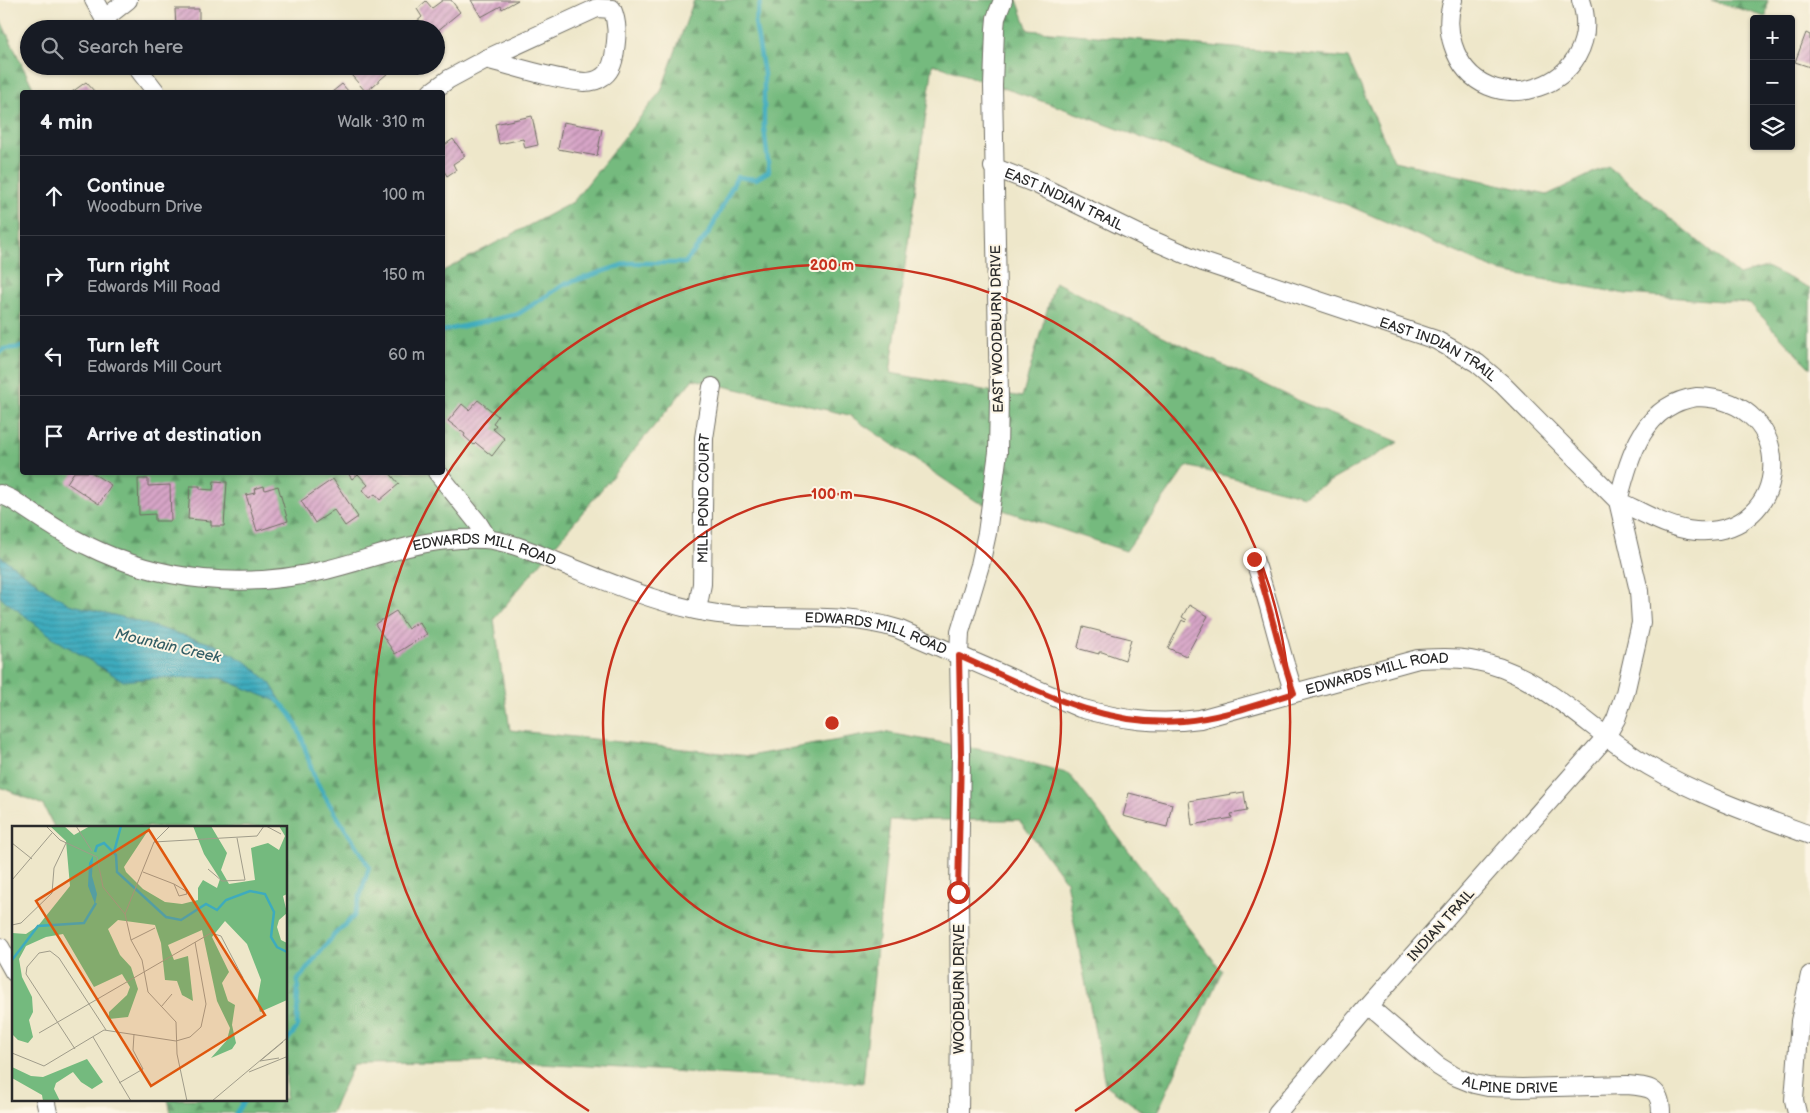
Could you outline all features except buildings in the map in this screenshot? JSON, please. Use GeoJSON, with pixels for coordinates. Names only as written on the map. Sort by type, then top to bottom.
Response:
{"type":"FeatureCollection","features":[{"type":"Feature","properties":{"kind":"street"},"geometry":{"type":"LineString","coordinates":[[94,0],[105,20]]}},
{"type":"Feature","properties":{"kind":"street"},"geometry":{"type":"LineString","coordinates":[[110,20],[128,0]]}},
{"type":"Feature","properties":{"kind":"street","name":"EAST WOODBURN DRIVE"},"geometry":{"type":"LineString","coordinates":[[959,656],[960,632],[980,565],[987,533],[998,452],[999,397],[993,168],[993,86],[996,18],[1003,0]]}},
{"type":"Feature","properties":{"kind":"street"},"geometry":{"type":"LineString","coordinates":[[1453,0],[1449,22],[1450,38],[1455,52],[1463,65],[1473,76],[1486,84],[1500,90],[1516,92],[1545,86],[1570,67],[1578,54],[1583,40],[1585,25],[1581,0]]}},
{"type":"Feature","properties":{"kind":"street"},"geometry":{"type":"LineString","coordinates":[[434,90],[449,79],[486,59],[591,9],[612,9],[616,19],[615,49],[611,68],[603,77],[594,81],[585,82],[486,59]]}},
{"type":"Feature","properties":{"kind":"street"},"geometry":{"type":"LineString","coordinates":[[143,75],[154,90]]}},
{"type":"Feature","properties":{"kind":"street","name":"EAST INDIAN TRAIL"},"geometry":{"type":"LineString","coordinates":[[993,168],[1036,184],[1145,237],[1203,262],[1416,332],[1450,347],[1477,363],[1502,384],[1618,501]]}},
{"type":"Feature","properties":{"kind":"street","name":"MILL POND COURT"},"geometry":{"type":"LineString","coordinates":[[697,610],[702,584],[704,438],[712,386]]}},
{"type":"Feature","properties":{"kind":"street"},"geometry":{"type":"LineString","coordinates":[[1606,737],[1616,719],[1625,693],[1641,623],[1639,591],[1618,501],[1629,460],[1640,438],[1662,410],[1678,401],[1697,397],[1709,397],[1732,402],[1753,416],[1768,439],[1773,466],[1767,492],[1761,503],[1752,513],[1730,527],[1709,531],[1693,531],[1676,527],[1618,501]]}},
{"type":"Feature","properties":{"kind":"street"},"geometry":{"type":"LineString","coordinates":[[439,475],[488,538]]}},
{"type":"Feature","properties":{"kind":"street","name":"EDWARDS MILL ROAD"},"geometry":{"type":"LineString","coordinates":[[0,494],[83,544],[117,559],[164,573],[220,580],[258,581],[293,577],[327,570],[422,542],[452,538],[488,538],[525,549],[640,594],[697,610],[751,616],[818,616],[864,620],[898,629],[1080,708],[1132,721],[1165,722],[1200,719],[1418,659],[1449,657],[1471,659],[1492,664],[1530,680],[1606,737],[1649,766],[1696,791],[1810,835]]}},
{"type":"Feature","properties":{"kind":"street"},"geometry":{"type":"LineString","coordinates":[[1254,559],[1294,693]]}},
{"type":"Feature","properties":{"kind":"street","name":"WOODBURN DRIVE"},"geometry":{"type":"LineString","coordinates":[[959,656],[961,755],[958,892],[959,1113]]}},
{"type":"Feature","properties":{"kind":"street","name":"INDIAN TRAIL"},"geometry":{"type":"LineString","coordinates":[[1277,1113],[1368,1006],[1606,737]]}},
{"type":"Feature","properties":{"kind":"street"},"geometry":{"type":"LineString","coordinates":[[0,947],[12,968]]}},
{"type":"Feature","properties":{"kind":"street"},"geometry":{"type":"LineString","coordinates":[[1797,1113],[1794,1100],[1800,1021],[1810,975]]}},
{"type":"Feature","properties":{"kind":"street","name":"ALPINE DRIVE"},"geometry":{"type":"LineString","coordinates":[[1368,1006],[1438,1066],[1454,1076],[1474,1084],[1488,1087],[1522,1088],[1641,1086],[1656,1092],[1660,1097],[1661,1113]]}},
{"type":"Feature","properties":{"kind":"street"},"geometry":{"type":"LineString","coordinates":[[45,1100],[48,1113]]}},
{"type":"Feature","properties":{"kind":"green space"},"geometry":{"type":"Polygon","coordinates":[[[694,0],[1017,0],[1028,30],[1348,58],[1394,161],[1547,195],[1608,166],[1739,275],[1766,267],[1810,288],[1810,368],[1749,303],[1626,294],[1502,272],[1345,204],[1223,168],[1062,108],[933,64],[890,373],[1022,397],[1055,282],[1183,346],[1304,403],[1399,442],[1304,496],[1187,466],[1126,551],[976,501],[849,415],[693,379],[494,619],[510,730],[749,756],[883,732],[994,752],[1069,774],[1222,971],[1157,1113],[1144,1113],[1105,1084],[1066,881],[1019,820],[890,820],[863,1083],[524,1062],[354,1064],[331,1113],[171,1113],[168,1100],[288,1100],[288,826],[54,826],[43,805],[0,787],[0,19],[20,61],[20,75],[27,75],[34,90],[20,90],[20,475],[445,475],[445,270],[573,202],[661,91],[694,0]]]}},
{"type":"Feature","properties":{"kind":"green space"},"geometry":{"type":"Polygon","coordinates":[[[1711,0],[1768,0],[1766,15],[1760,15],[1711,0]]]}},
{"type":"Feature","properties":{"kind":"water"},"geometry":{"type":"Polygon","coordinates":[[[0,556],[69,604],[126,618],[216,645],[248,663],[270,683],[283,704],[220,678],[154,678],[123,681],[55,639],[0,597],[0,556]]]}},
{"type":"Feature","properties":{"kind":"waterway","name":"Mountain Creek"},"geometry":{"type":"LineString","coordinates":[[445,330],[518,314],[565,284],[628,263],[685,263],[710,231],[737,177],[756,179],[769,171],[764,127],[764,74],[755,22],[761,0]]}},
{"type":"Feature","properties":{"kind":"waterway","name":"Mountain Creek"},"geometry":{"type":"LineString","coordinates":[[0,352],[4,349],[20,347]]}},
{"type":"Feature","properties":{"kind":"waterway","name":"Mountain Creek"},"geometry":{"type":"LineString","coordinates":[[278,701],[294,720],[320,788],[369,867],[354,916],[334,935],[298,980],[297,1028],[288,1039]]}},
{"type":"Feature","properties":{"kind":"waterway","name":"Mountain Creek"},"geometry":{"type":"LineString","coordinates":[[236,1113],[244,1100]]}},
{"type":"Feature","properties":{"kind":"route"},"geometry":{"type":"LineString","coordinates":[[958,892],[961,755],[958,705],[959,656],[1080,708],[1132,721],[1165,722],[1200,719],[1294,693],[1254,559]]}}]}
